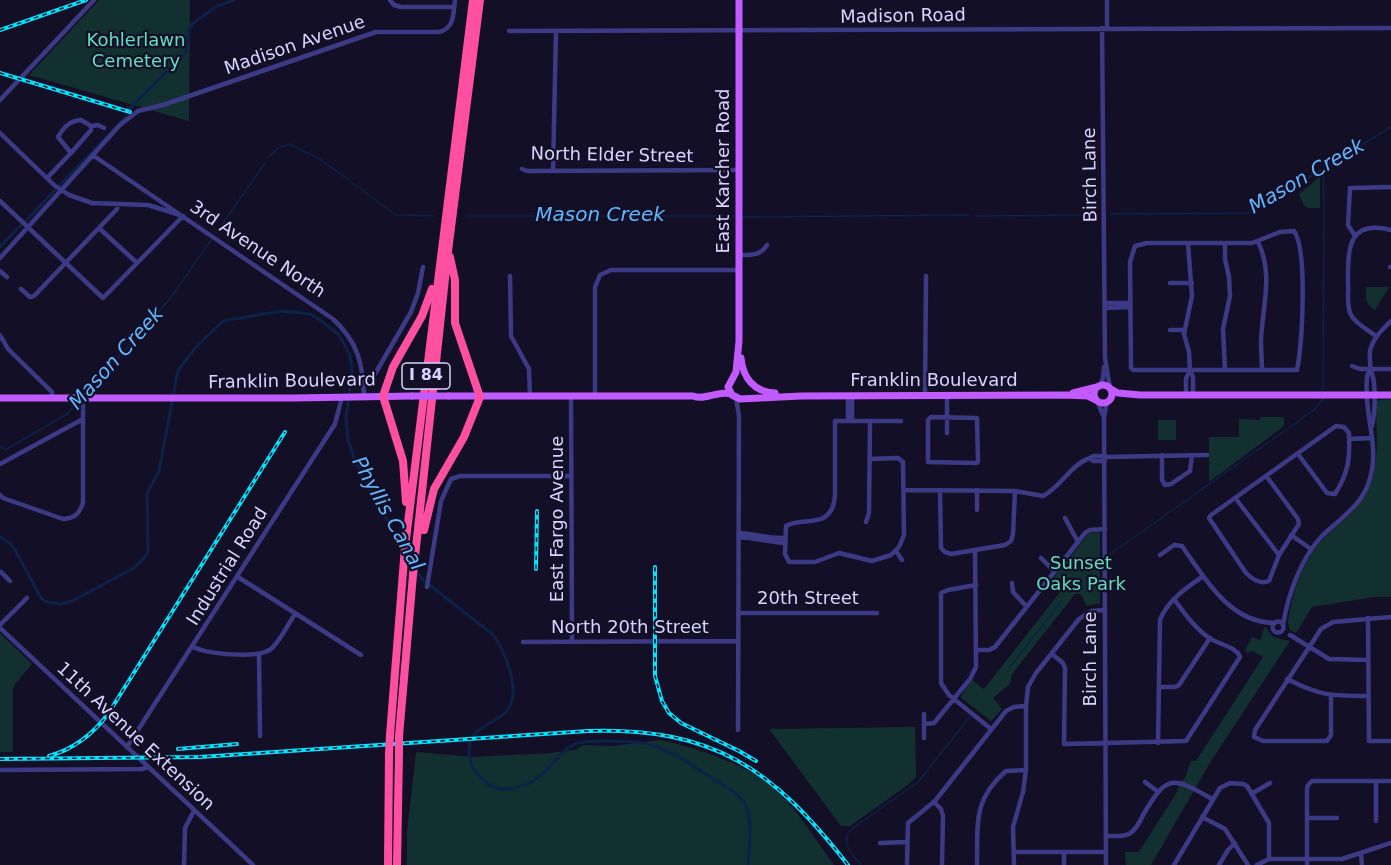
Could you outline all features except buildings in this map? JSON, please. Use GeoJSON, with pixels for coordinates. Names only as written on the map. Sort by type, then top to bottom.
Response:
{"type":"FeatureCollection","features":[{"type":"Feature","properties":{"kind":"highway","name":"I 84"},"geometry":{"type":"LineString","coordinates":[[397,865],[394,735],[405,547],[473,0]]}},
{"type":"Feature","properties":{"kind":"highway","name":"I 84"},"geometry":{"type":"LineString","coordinates":[[394,735],[417,562],[448,250],[480,0]]}},
{"type":"Feature","properties":{"kind":"highway"},"geometry":{"type":"LineString","coordinates":[[405,547],[404,461],[383,396],[393,367],[414,332],[431,292],[447,206]]}},
{"type":"Feature","properties":{"kind":"highway"},"geometry":{"type":"LineString","coordinates":[[417,562],[434,489],[464,437],[480,397],[455,323],[455,280],[448,250]]}},
{"type":"Feature","properties":{"kind":"highway","name":"I 84"},"geometry":{"type":"LineString","coordinates":[[388,865],[394,753]]}},
{"type":"Feature","properties":{"kind":"main road","name":"East Karcher Road"},"geometry":{"type":"LineString","coordinates":[[739,0],[739,341]]}},
{"type":"Feature","properties":{"kind":"main road"},"geometry":{"type":"LineString","coordinates":[[739,341],[742,364],[750,390],[739,397],[728,387],[737,369],[739,341]]}},
{"type":"Feature","properties":{"kind":"main road"},"geometry":{"type":"LineString","coordinates":[[732,379],[740,375],[749,381]]}},
{"type":"Feature","properties":{"kind":"main road","name":"Franklin Boulevard"},"geometry":{"type":"LineString","coordinates":[[693,396],[697,393],[718,389],[732,379]]}},
{"type":"Feature","properties":{"kind":"main road","name":"Franklin Boulevard"},"geometry":{"type":"LineString","coordinates":[[749,381],[763,392],[801,396]]}},
{"type":"Feature","properties":{"kind":"main road"},"geometry":{"type":"LineString","coordinates":[[1140,395],[1102,403],[1097,400],[1094,393],[1099,386],[1105,385],[1118,393],[1140,395],[1391,395]]}},
{"type":"Feature","properties":{"kind":"main road","name":"Franklin Boulevard"},"geometry":{"type":"LineString","coordinates":[[1067,395],[1099,386]]}},
{"type":"Feature","properties":{"kind":"main road"},"geometry":{"type":"LineString","coordinates":[[1107,402],[1112,395],[1110,389]]}},
{"type":"Feature","properties":{"kind":"main road","name":"Franklin Boulevard"},"geometry":{"type":"LineString","coordinates":[[0,398],[383,396],[693,396],[698,398],[725,392],[739,397],[1067,395],[1088,396],[1097,400]]}},
{"type":"Feature","properties":{"kind":"street"},"geometry":{"type":"LineString","coordinates":[[0,100],[93,0]]}},
{"type":"Feature","properties":{"kind":"street"},"geometry":{"type":"LineString","coordinates":[[390,0],[394,5],[401,7],[454,7],[455,0]]}},
{"type":"Feature","properties":{"kind":"street","name":"Birch Lane"},"geometry":{"type":"LineString","coordinates":[[1099,386],[1103,378],[1105,358],[1105,28],[1107,0]]}},
{"type":"Feature","properties":{"kind":"street","name":"Madison Avenue"},"geometry":{"type":"LineString","coordinates":[[0,258],[120,125],[135,113],[376,33],[447,30],[452,24],[454,7]]}},
{"type":"Feature","properties":{"kind":"street","name":"Madison Road"},"geometry":{"type":"LineString","coordinates":[[739,31],[1391,28]]}},
{"type":"Feature","properties":{"kind":"street"},"geometry":{"type":"LineString","coordinates":[[553,171],[556,31]]}},
{"type":"Feature","properties":{"kind":"street"},"geometry":{"type":"LineString","coordinates":[[509,32],[739,31]]}},
{"type":"Feature","properties":{"kind":"street"},"geometry":{"type":"LineString","coordinates":[[71,153],[58,137],[63,128],[73,121],[81,120],[91,126],[98,125],[104,128]]}},
{"type":"Feature","properties":{"kind":"street"},"geometry":{"type":"LineString","coordinates":[[47,178],[85,138],[91,126]]}},
{"type":"Feature","properties":{"kind":"street"},"geometry":{"type":"LineString","coordinates":[[0,133],[62,191],[87,202],[148,205],[183,216],[103,298],[0,201]]}},
{"type":"Feature","properties":{"kind":"street","name":"3rd Avenue North"},"geometry":{"type":"LineString","coordinates":[[94,156],[333,319],[353,342],[359,356],[364,397]]}},
{"type":"Feature","properties":{"kind":"street","name":"North Elder Street"},"geometry":{"type":"LineString","coordinates":[[522,169],[527,171],[738,170]]}},
{"type":"Feature","properties":{"kind":"street"},"geometry":{"type":"LineString","coordinates":[[1355,236],[1348,225],[1350,188],[1391,187]]}},
{"type":"Feature","properties":{"kind":"street"},"geometry":{"type":"LineString","coordinates":[[21,289],[30,297],[34,296],[99,228],[117,208],[117,205]]}},
{"type":"Feature","properties":{"kind":"street"},"geometry":{"type":"LineString","coordinates":[[99,228],[137,263]]}},
{"type":"Feature","properties":{"kind":"street"},"geometry":{"type":"LineString","coordinates":[[1376,336],[1356,321],[1349,310],[1349,248],[1355,236],[1370,228],[1391,230]]}},
{"type":"Feature","properties":{"kind":"street"},"geometry":{"type":"LineString","coordinates":[[1296,229],[1300,242],[1302,283],[1297,370],[1137,371],[1131,369],[1130,262],[1133,244],[1258,242],[1280,232],[1296,229]]}},
{"type":"Feature","properties":{"kind":"street"},"geometry":{"type":"LineString","coordinates":[[1258,242],[1267,285],[1261,341],[1262,370]]}},
{"type":"Feature","properties":{"kind":"street"},"geometry":{"type":"LineString","coordinates":[[1188,244],[1192,283],[1185,338],[1193,376],[1189,395]]}},
{"type":"Feature","properties":{"kind":"street"},"geometry":{"type":"LineString","coordinates":[[1225,244],[1230,296],[1223,329],[1225,370]]}},
{"type":"Feature","properties":{"kind":"street"},"geometry":{"type":"LineString","coordinates":[[739,255],[760,253],[768,245]]}},
{"type":"Feature","properties":{"kind":"street"},"geometry":{"type":"LineString","coordinates":[[363,381],[375,374],[411,312],[418,293],[423,267]]}},
{"type":"Feature","properties":{"kind":"street"},"geometry":{"type":"LineString","coordinates":[[595,397],[595,287],[600,275],[611,270],[739,270]]}},
{"type":"Feature","properties":{"kind":"street"},"geometry":{"type":"LineString","coordinates":[[0,271],[7,277]]}},
{"type":"Feature","properties":{"kind":"street"},"geometry":{"type":"LineString","coordinates":[[510,276],[510,333],[513,343],[529,369],[530,397]]}},
{"type":"Feature","properties":{"kind":"street"},"geometry":{"type":"LineString","coordinates":[[925,396],[926,276]]}},
{"type":"Feature","properties":{"kind":"street"},"geometry":{"type":"LineString","coordinates":[[1170,283],[1192,283]]}},
{"type":"Feature","properties":{"kind":"street"},"geometry":{"type":"LineString","coordinates":[[1105,305],[1130,305]]}},
{"type":"Feature","properties":{"kind":"street"},"geometry":{"type":"LineString","coordinates":[[1279,633],[1280,624],[1297,577],[1311,549],[1321,537],[1352,511],[1366,491],[1373,463],[1367,376],[1370,369],[1371,348],[1376,336],[1390,323]]}},
{"type":"Feature","properties":{"kind":"street"},"geometry":{"type":"LineString","coordinates":[[1170,330],[1185,330]]}},
{"type":"Feature","properties":{"kind":"street"},"geometry":{"type":"LineString","coordinates":[[0,335],[8,349],[52,392],[52,398]]}},
{"type":"Feature","properties":{"kind":"street","name":"Birch Lane"},"geometry":{"type":"LineString","coordinates":[[1105,358],[1110,389]]}},
{"type":"Feature","properties":{"kind":"street"},"geometry":{"type":"LineString","coordinates":[[1352,366],[1391,369]]}},
{"type":"Feature","properties":{"kind":"street"},"geometry":{"type":"LineString","coordinates":[[850,396],[850,421]]}},
{"type":"Feature","properties":{"kind":"street"},"geometry":{"type":"LineString","coordinates":[[947,396],[947,433]]}},
{"type":"Feature","properties":{"kind":"street","name":"Industrial Road"},"geometry":{"type":"LineString","coordinates":[[128,747],[335,424],[347,397]]}},
{"type":"Feature","properties":{"kind":"street","name":"East Fargo Avenue"},"geometry":{"type":"LineString","coordinates":[[571,397],[572,641]]}},
{"type":"Feature","properties":{"kind":"street"},"geometry":{"type":"LineString","coordinates":[[738,730],[739,397]]}},
{"type":"Feature","properties":{"kind":"street"},"geometry":{"type":"LineString","coordinates":[[0,495],[63,519],[77,515],[83,503],[83,398]]}},
{"type":"Feature","properties":{"kind":"street","name":"Birch Lane"},"geometry":{"type":"LineString","coordinates":[[1097,400],[1104,417]]}},
{"type":"Feature","properties":{"kind":"street","name":"Birch Lane"},"geometry":{"type":"LineString","coordinates":[[1106,865],[1104,417],[1107,402]]}},
{"type":"Feature","properties":{"kind":"street"},"geometry":{"type":"LineString","coordinates":[[947,417],[977,418],[978,461],[976,463],[928,462],[928,418],[947,417]]}},
{"type":"Feature","properties":{"kind":"street"},"geometry":{"type":"LineString","coordinates":[[0,464],[83,419]]}},
{"type":"Feature","properties":{"kind":"street"},"geometry":{"type":"LineString","coordinates":[[870,459],[898,458],[902,461],[904,535],[896,551],[880,560],[867,560],[839,553],[815,562],[793,562],[786,559],[784,541],[788,524],[815,521],[827,514],[833,507],[836,487],[835,421],[901,421]]}},
{"type":"Feature","properties":{"kind":"street"},"geometry":{"type":"LineString","coordinates":[[866,522],[869,513],[870,421]]}},
{"type":"Feature","properties":{"kind":"street"},"geometry":{"type":"LineString","coordinates":[[1267,477],[1298,519],[1299,524],[1279,555],[1267,582],[1252,578],[1246,573],[1209,518],[1336,426],[1344,427],[1349,433],[1348,467],[1345,478],[1335,494],[1327,493],[1298,454]]}},
{"type":"Feature","properties":{"kind":"street"},"geometry":{"type":"LineString","coordinates":[[1350,439],[1372,438]]}},
{"type":"Feature","properties":{"kind":"street"},"geometry":{"type":"LineString","coordinates":[[1162,455],[1162,480],[1165,485],[1171,484],[1190,471],[1192,455]]}},
{"type":"Feature","properties":{"kind":"street"},"geometry":{"type":"LineString","coordinates":[[904,490],[1015,491],[1043,496],[1054,489],[1082,462],[1093,456],[1105,458],[1207,455]]}},
{"type":"Feature","properties":{"kind":"street"},"geometry":{"type":"LineString","coordinates":[[427,587],[441,501],[449,482],[456,477],[571,476]]}},
{"type":"Feature","properties":{"kind":"street"},"geometry":{"type":"LineString","coordinates":[[940,490],[941,548],[951,554],[1005,545],[1011,541],[1015,491]]}},
{"type":"Feature","properties":{"kind":"street"},"geometry":{"type":"LineString","coordinates":[[976,510],[977,490]]}},
{"type":"Feature","properties":{"kind":"street"},"geometry":{"type":"LineString","coordinates":[[1236,499],[1279,555]]}},
{"type":"Feature","properties":{"kind":"street"},"geometry":{"type":"LineString","coordinates":[[1065,518],[1078,542]]}},
{"type":"Feature","properties":{"kind":"street"},"geometry":{"type":"LineString","coordinates":[[976,650],[989,650],[995,647],[1078,542],[1090,530],[1105,528]]}},
{"type":"Feature","properties":{"kind":"street"},"geometry":{"type":"LineString","coordinates":[[739,535],[755,534],[784,541]]}},
{"type":"Feature","properties":{"kind":"street"},"geometry":{"type":"LineString","coordinates":[[1291,535],[1311,549]]}},
{"type":"Feature","properties":{"kind":"street"},"geometry":{"type":"LineString","coordinates":[[1160,555],[1174,545],[1179,545],[1202,577],[1230,607],[1265,622],[1280,624],[1290,635],[1329,659],[1368,660]]}},
{"type":"Feature","properties":{"kind":"street"},"geometry":{"type":"LineString","coordinates":[[924,724],[934,723],[955,700],[974,672],[976,650],[975,550]]}},
{"type":"Feature","properties":{"kind":"street"},"geometry":{"type":"LineString","coordinates":[[896,551],[902,560]]}},
{"type":"Feature","properties":{"kind":"street"},"geometry":{"type":"LineString","coordinates":[[1041,558],[1054,571]]}},
{"type":"Feature","properties":{"kind":"street"},"geometry":{"type":"LineString","coordinates":[[0,583],[8,579],[1,572]]}},
{"type":"Feature","properties":{"kind":"street"},"geometry":{"type":"LineString","coordinates":[[238,577],[361,655]]}},
{"type":"Feature","properties":{"kind":"street"},"geometry":{"type":"LineString","coordinates":[[1158,743],[1160,620],[1165,609],[1174,599],[1202,577]]}},
{"type":"Feature","properties":{"kind":"street"},"geometry":{"type":"LineString","coordinates":[[1012,583],[1013,592],[1026,606]]}},
{"type":"Feature","properties":{"kind":"street"},"geometry":{"type":"LineString","coordinates":[[976,585],[941,592],[941,684],[955,700],[992,729]]}},
{"type":"Feature","properties":{"kind":"street"},"geometry":{"type":"LineString","coordinates":[[0,627],[27,598]]}},
{"type":"Feature","properties":{"kind":"street"},"geometry":{"type":"LineString","coordinates":[[1052,654],[1063,663],[1065,668],[1064,744],[1186,741],[1240,660],[1240,655],[1237,651],[1210,638],[1195,626],[1174,599]]}},
{"type":"Feature","properties":{"kind":"street"},"geometry":{"type":"LineString","coordinates":[[1014,865],[1013,827],[1023,792],[1026,770],[1026,706],[1030,682],[1079,619],[1091,611],[1105,610]]}},
{"type":"Feature","properties":{"kind":"street","name":"20th Street"},"geometry":{"type":"LineString","coordinates":[[738,613],[877,613]]}},
{"type":"Feature","properties":{"kind":"street"},"geometry":{"type":"LineString","coordinates":[[193,647],[204,652],[259,654],[272,648],[295,614]]}},
{"type":"Feature","properties":{"kind":"street"},"geometry":{"type":"LineString","coordinates":[[1331,696],[1331,735],[1328,741],[1263,741],[1254,737],[1255,730],[1321,629],[1333,622],[1391,617]]}},
{"type":"Feature","properties":{"kind":"street"},"geometry":{"type":"LineString","coordinates":[[1368,618],[1369,741],[1391,741]]}},
{"type":"Feature","properties":{"kind":"street"},"geometry":{"type":"LineString","coordinates":[[1265,622],[1279,633],[1290,635]]}},
{"type":"Feature","properties":{"kind":"street"},"geometry":{"type":"LineString","coordinates":[[1274,630],[1273,627],[1280,624]]}},
{"type":"Feature","properties":{"kind":"street","name":"11th Avenue Extension"},"geometry":{"type":"LineString","coordinates":[[0,627],[253,865]]}},
{"type":"Feature","properties":{"kind":"street"},"geometry":{"type":"LineString","coordinates":[[1159,687],[1179,685],[1210,638]]}},
{"type":"Feature","properties":{"kind":"street","name":"North 20th Street"},"geometry":{"type":"LineString","coordinates":[[523,642],[738,641]]}},
{"type":"Feature","properties":{"kind":"street"},"geometry":{"type":"LineString","coordinates":[[259,654],[260,736]]}},
{"type":"Feature","properties":{"kind":"street"},"geometry":{"type":"LineString","coordinates":[[1287,679],[1310,691],[1331,696],[1368,696]]}},
{"type":"Feature","properties":{"kind":"street"},"geometry":{"type":"LineString","coordinates":[[907,865],[908,823],[934,802],[1009,709],[1026,706]]}},
{"type":"Feature","properties":{"kind":"street"},"geometry":{"type":"LineString","coordinates":[[924,714],[924,738]]}},
{"type":"Feature","properties":{"kind":"street"},"geometry":{"type":"LineString","coordinates":[[0,770],[142,769],[148,767]]}},
{"type":"Feature","properties":{"kind":"street"},"geometry":{"type":"LineString","coordinates":[[977,865],[978,810],[981,801],[1006,771],[1026,770]]}},
{"type":"Feature","properties":{"kind":"street"},"geometry":{"type":"LineString","coordinates":[[1307,863],[1308,785],[1312,781],[1391,781]]}},
{"type":"Feature","properties":{"kind":"street"},"geometry":{"type":"LineString","coordinates":[[1376,781],[1376,821]]}},
{"type":"Feature","properties":{"kind":"street"},"geometry":{"type":"LineString","coordinates":[[1145,782],[1157,792]]}},
{"type":"Feature","properties":{"kind":"street"},"geometry":{"type":"LineString","coordinates":[[1106,836],[1130,833],[1138,825],[1157,792],[1167,784],[1179,782],[1212,799]]}},
{"type":"Feature","properties":{"kind":"street"},"geometry":{"type":"LineString","coordinates":[[1174,865],[1212,799],[1223,785],[1230,783],[1243,784],[1252,794],[1269,823],[1269,859]]}},
{"type":"Feature","properties":{"kind":"street"},"geometry":{"type":"LineString","coordinates":[[1252,794],[1270,783]]}},
{"type":"Feature","properties":{"kind":"street"},"geometry":{"type":"LineString","coordinates":[[934,802],[941,809],[943,816],[942,865]]}},
{"type":"Feature","properties":{"kind":"street"},"geometry":{"type":"LineString","coordinates":[[184,865],[184,835],[194,811]]}},
{"type":"Feature","properties":{"kind":"street"},"geometry":{"type":"LineString","coordinates":[[1203,817],[1225,829],[1248,865]]}},
{"type":"Feature","properties":{"kind":"street"},"geometry":{"type":"LineString","coordinates":[[1307,818],[1337,818]]}},
{"type":"Feature","properties":{"kind":"street"},"geometry":{"type":"LineString","coordinates":[[880,843],[907,842]]}},
{"type":"Feature","properties":{"kind":"street"},"geometry":{"type":"LineString","coordinates":[[1219,865],[1235,843]]}},
{"type":"Feature","properties":{"kind":"street"},"geometry":{"type":"LineString","coordinates":[[1257,865],[1269,859],[1307,863],[1342,860],[1391,843]]}},
{"type":"Feature","properties":{"kind":"street"},"geometry":{"type":"LineString","coordinates":[[1014,852],[1106,852]]}},
{"type":"Feature","properties":{"kind":"street"},"geometry":{"type":"LineString","coordinates":[[1064,852],[1064,865]]}},
{"type":"Feature","properties":{"kind":"street"},"geometry":{"type":"LineString","coordinates":[[1361,854],[1362,865]]}},
{"type":"Feature","properties":{"kind":"green space","name":"Kohlerlawn Cemetery"},"geometry":{"type":"Polygon","coordinates":[[[99,0],[190,0],[189,121],[29,75],[99,0]]]}},
{"type":"Feature","properties":{"kind":"green space"},"geometry":{"type":"Polygon","coordinates":[[[1320,177],[1320,208],[1308,208],[1299,194],[1320,177]]]}},
{"type":"Feature","properties":{"kind":"green space"},"geometry":{"type":"Polygon","coordinates":[[[1366,287],[1389,287],[1375,310],[1366,298],[1366,287]]]}},
{"type":"Feature","properties":{"kind":"green space"},"geometry":{"type":"Polygon","coordinates":[[[1391,399],[1391,597],[1374,597],[1312,607],[1296,633],[1290,630],[1288,623],[1292,599],[1300,576],[1318,545],[1355,509],[1364,496],[1375,469],[1376,403],[1379,400],[1391,399]]]}},
{"type":"Feature","properties":{"kind":"green space"},"geometry":{"type":"Polygon","coordinates":[[[1260,417],[1284,417],[1284,426],[1209,482],[1209,437],[1239,437],[1239,419],[1260,420],[1260,417]]]}},
{"type":"Feature","properties":{"kind":"green space"},"geometry":{"type":"Polygon","coordinates":[[[1158,420],[1176,420],[1176,440],[1158,440],[1158,420]]]}},
{"type":"Feature","properties":{"kind":"green space","name":"Sunset Oaks Park"},"geometry":{"type":"Polygon","coordinates":[[[1100,533],[1100,603],[1086,606],[1081,594],[1075,594],[1012,674],[1010,684],[993,698],[1002,709],[991,721],[960,697],[972,680],[984,689],[1064,587],[1054,577],[1088,534],[1100,533]]]}},
{"type":"Feature","properties":{"kind":"green space"},"geometry":{"type":"Polygon","coordinates":[[[1265,626],[1273,637],[1290,641],[1211,761],[1151,865],[1126,865],[1125,852],[1139,852],[1177,792],[1179,784],[1185,778],[1191,761],[1196,761],[1263,657],[1253,651],[1247,653],[1245,650],[1252,637],[1260,640],[1265,626]]]}},
{"type":"Feature","properties":{"kind":"green space"},"geometry":{"type":"Polygon","coordinates":[[[0,633],[32,664],[13,689],[13,752],[0,752],[0,633]]]}},
{"type":"Feature","properties":{"kind":"green space"},"geometry":{"type":"Polygon","coordinates":[[[915,727],[916,777],[850,826],[841,826],[769,729],[915,727]]]}},
{"type":"Feature","properties":{"kind":"green space"},"geometry":{"type":"Polygon","coordinates":[[[660,740],[722,759],[766,782],[794,809],[834,865],[407,865],[407,832],[416,752],[473,757],[550,753],[575,750],[583,745],[613,746],[660,740]]]}},
{"type":"Feature","properties":{"kind":"waterway"},"geometry":{"type":"LineString","coordinates":[[128,110],[186,52],[192,24],[217,6],[234,0]]}},
{"type":"Feature","properties":{"kind":"waterway"},"geometry":{"type":"LineString","coordinates":[[60,185],[126,117]]}},
{"type":"Feature","properties":{"kind":"waterway","name":"Mason Creek"},"geometry":{"type":"LineString","coordinates":[[1111,214],[1251,213],[1391,127]]}},
{"type":"Feature","properties":{"kind":"waterway","name":"Mason Creek"},"geometry":{"type":"LineString","coordinates":[[270,156],[277,149],[289,144],[320,159],[396,215],[436,216]]}},
{"type":"Feature","properties":{"kind":"waterway","name":"Mason Creek"},"geometry":{"type":"LineString","coordinates":[[216,233],[265,163]]}},
{"type":"Feature","properties":{"kind":"waterway"},"geometry":{"type":"LineString","coordinates":[[1323,170],[1324,205]]}},
{"type":"Feature","properties":{"kind":"waterway"},"geometry":{"type":"LineString","coordinates":[[26,221],[55,190]]}},
{"type":"Feature","properties":{"kind":"waterway"},"geometry":{"type":"LineString","coordinates":[[1323,390],[1324,207]]}},
{"type":"Feature","properties":{"kind":"waterway","name":"Mason Creek"},"geometry":{"type":"LineString","coordinates":[[743,217],[969,215]]}},
{"type":"Feature","properties":{"kind":"waterway","name":"Mason Creek"},"geometry":{"type":"LineString","coordinates":[[977,216],[1098,215]]}},
{"type":"Feature","properties":{"kind":"waterway","name":"Mason Creek"},"geometry":{"type":"LineString","coordinates":[[466,216],[735,216]]}},
{"type":"Feature","properties":{"kind":"waterway"},"geometry":{"type":"LineString","coordinates":[[0,247],[22,224]]}},
{"type":"Feature","properties":{"kind":"waterway","name":"Mason Creek"},"geometry":{"type":"LineString","coordinates":[[84,396],[169,300],[211,240]]}},
{"type":"Feature","properties":{"kind":"waterway","name":"Phyllis Canal"},"geometry":{"type":"LineString","coordinates":[[0,537],[11,544],[41,598],[47,602],[61,604],[72,601],[134,568],[148,551],[147,494],[159,471],[178,370],[197,346],[223,321],[281,311],[310,314],[319,319],[339,335],[350,355],[352,371],[346,418],[348,440],[355,461],[403,549]]}},
{"type":"Feature","properties":{"kind":"waterway"},"geometry":{"type":"LineString","coordinates":[[1109,555],[1314,410],[1323,399]]}},
{"type":"Feature","properties":{"kind":"waterway","name":"Mason Creek"},"geometry":{"type":"LineString","coordinates":[[0,446],[5,450],[67,414],[78,401]]}},
{"type":"Feature","properties":{"kind":"waterway","name":"Phyllis Canal"},"geometry":{"type":"LineString","coordinates":[[415,570],[423,580],[491,633],[502,649],[510,671],[513,694],[511,704],[506,712],[476,733],[470,744],[469,756],[473,768],[485,781],[501,789],[526,785],[544,773],[571,746],[583,742],[634,742],[656,747],[691,764],[740,798],[746,806],[750,827],[748,865]]}},
{"type":"Feature","properties":{"kind":"waterway"},"geometry":{"type":"LineString","coordinates":[[1009,668],[1060,603]]}},
{"type":"Feature","properties":{"kind":"waterway"},"geometry":{"type":"LineString","coordinates":[[861,865],[847,845],[849,831],[918,782],[969,718]]}},
{"type":"Feature","properties":{"kind":"railway"},"geometry":{"type":"LineString","coordinates":[[0,30],[86,0]]}},
{"type":"Feature","properties":{"kind":"railway"},"geometry":{"type":"LineString","coordinates":[[0,73],[130,112]]}},
{"type":"Feature","properties":{"kind":"railway"},"geometry":{"type":"LineString","coordinates":[[49,756],[82,740],[108,714],[285,432]]}},
{"type":"Feature","properties":{"kind":"railway"},"geometry":{"type":"LineString","coordinates":[[536,569],[537,511]]}},
{"type":"Feature","properties":{"kind":"railway"},"geometry":{"type":"LineString","coordinates":[[655,567],[655,676],[662,701],[669,713],[681,723],[756,761]]}},
{"type":"Feature","properties":{"kind":"railway"},"geometry":{"type":"LineString","coordinates":[[0,759],[200,757],[588,731],[632,732],[671,737],[706,746],[737,760],[766,779],[793,803],[848,865]]}},
{"type":"Feature","properties":{"kind":"railway"},"geometry":{"type":"LineString","coordinates":[[178,749],[237,744]]}}]}
